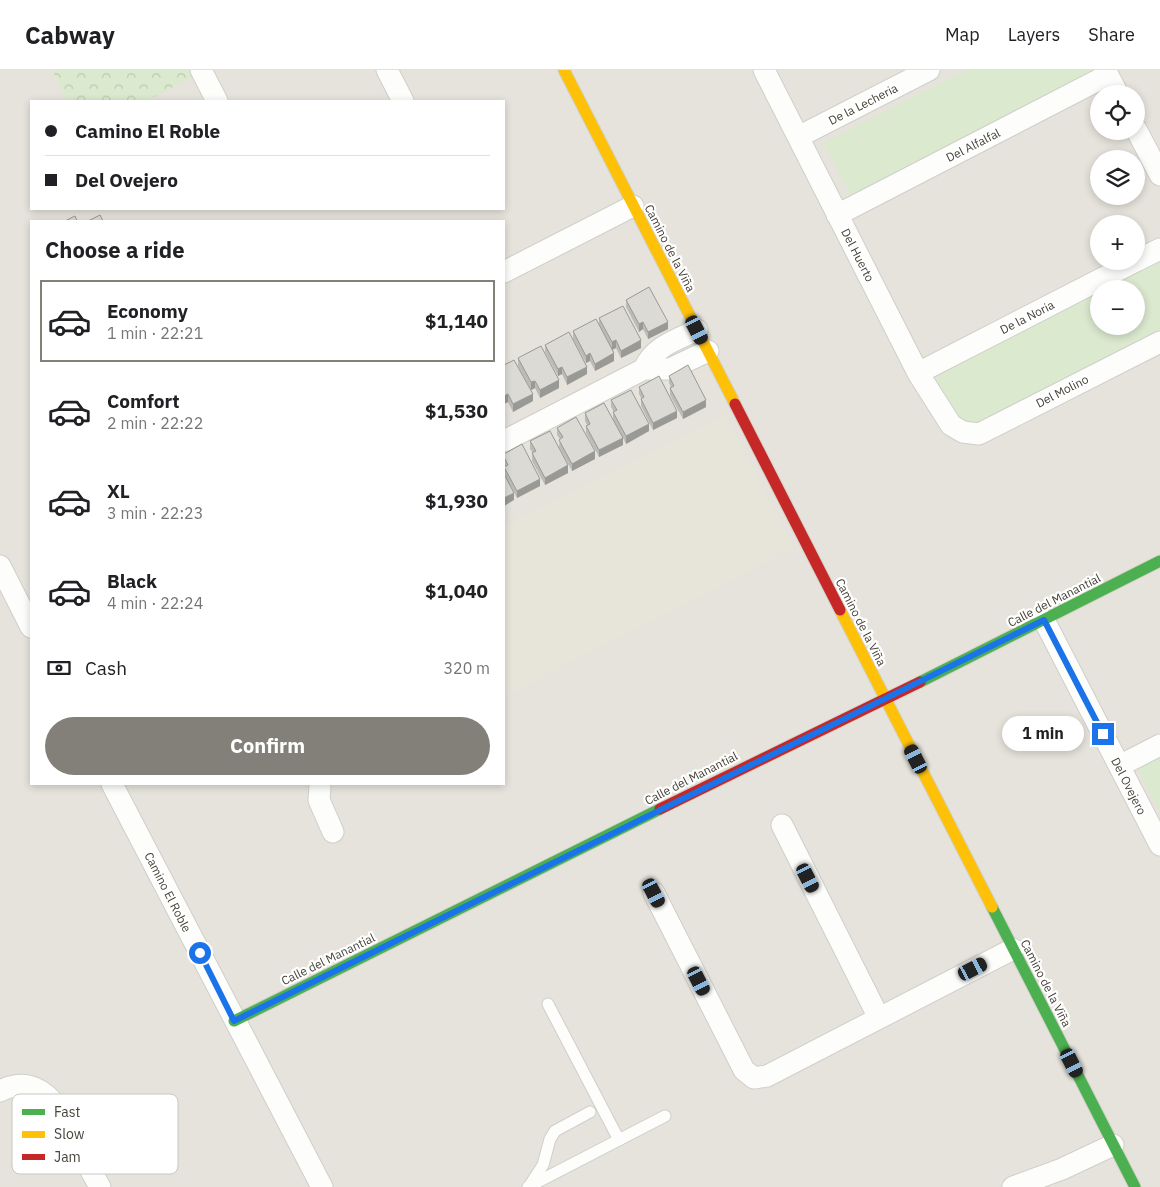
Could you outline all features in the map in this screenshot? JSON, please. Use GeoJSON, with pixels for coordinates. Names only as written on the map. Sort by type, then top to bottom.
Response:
{"type":"FeatureCollection","features":[{"type":"Feature","properties":{"kind":"street"},"geometry":{"type":"LineString","coordinates":[[201,70],[216,100]]}},
{"type":"Feature","properties":{"kind":"street"},"geometry":{"type":"LineString","coordinates":[[387,70],[402,100]]}},
{"type":"Feature","properties":{"kind":"street","name":"Camino de la Viña"},"geometry":{"type":"LineString","coordinates":[[564,70],[1135,1187]]}},
{"type":"Feature","properties":{"kind":"street","name":"Del Huerto"},"geometry":{"type":"LineString","coordinates":[[764,70],[918,373],[951,425],[963,432]]}},
{"type":"Feature","properties":{"kind":"street","name":"De la Lecheria"},"geometry":{"type":"LineString","coordinates":[[798,137],[929,70]]}},
{"type":"Feature","properties":{"kind":"street"},"geometry":{"type":"LineString","coordinates":[[1107,72],[1114,85]]}},
{"type":"Feature","properties":{"kind":"street","name":"Del Alfalfal"},"geometry":{"type":"LineString","coordinates":[[837,215],[1107,72]]}},
{"type":"Feature","properties":{"kind":"street"},"geometry":{"type":"LineString","coordinates":[[1141,140],[1160,175]]}},
{"type":"Feature","properties":{"kind":"street"},"geometry":{"type":"LineString","coordinates":[[505,271],[633,206]]}},
{"type":"Feature","properties":{"kind":"street","name":"De la Noria"},"geometry":{"type":"LineString","coordinates":[[1145,256],[1160,249]]}},
{"type":"Feature","properties":{"kind":"street","name":"De la Noria"},"geometry":{"type":"LineString","coordinates":[[918,373],[1118,270]]}},
{"type":"Feature","properties":{"kind":"street"},"geometry":{"type":"LineString","coordinates":[[644,369],[648,361],[662,347],[697,330]]}},
{"type":"Feature","properties":{"kind":"street","name":"Del Molino"},"geometry":{"type":"LineString","coordinates":[[963,432],[979,434],[1160,342]]}},
{"type":"Feature","properties":{"kind":"street"},"geometry":{"type":"LineString","coordinates":[[505,440],[644,369],[670,369],[708,351]]}},
{"type":"Feature","properties":{"kind":"street","name":"Calle del Manantial"},"geometry":{"type":"LineString","coordinates":[[234,1021],[1160,561]]}},
{"type":"Feature","properties":{"kind":"street"},"geometry":{"type":"LineString","coordinates":[[0,566],[30,625]]}},
{"type":"Feature","properties":{"kind":"street","name":"Del Ovejero"},"geometry":{"type":"LineString","coordinates":[[1044,620],[1160,845]]}},
{"type":"Feature","properties":{"kind":"street"},"geometry":{"type":"LineString","coordinates":[[1119,766],[1160,745]]}},
{"type":"Feature","properties":{"kind":"street","name":"Camino El Roble"},"geometry":{"type":"LineString","coordinates":[[113,785],[322,1187]]}},
{"type":"Feature","properties":{"kind":"street"},"geometry":{"type":"LineString","coordinates":[[322,785],[319,800],[333,832]]}},
{"type":"Feature","properties":{"kind":"street"},"geometry":{"type":"LineString","coordinates":[[782,825],[879,1018]]}},
{"type":"Feature","properties":{"kind":"street"},"geometry":{"type":"LineString","coordinates":[[654,893],[744,1070],[748,1075],[761,1078],[1013,949]]}},
{"type":"Feature","properties":{"kind":"street"},"geometry":{"type":"LineString","coordinates":[[0,1091],[21,1085],[30,1086],[47,1094]]}},
{"type":"Feature","properties":{"kind":"street"},"geometry":{"type":"LineString","coordinates":[[1013,1187],[1062,1169],[1114,1145]]}},
{"type":"Feature","properties":{"kind":"street"},"geometry":{"type":"LineString","coordinates":[[93,1174],[100,1187]]}},
{"type":"Feature","properties":{"kind":"lane"},"geometry":{"type":"LineString","coordinates":[[548,1004],[619,1140]]}},
{"type":"Feature","properties":{"kind":"lane"},"geometry":{"type":"LineString","coordinates":[[529,1187],[543,1165],[550,1138],[555,1131],[590,1112]]}},
{"type":"Feature","properties":{"kind":"lane"},"geometry":{"type":"LineString","coordinates":[[529,1187],[665,1116]]}},
{"type":"Feature","properties":{"kind":"shaded area"},"geometry":{"type":"Polygon","coordinates":[[[0,70],[1160,70],[1160,1187],[0,1187],[0,70]]]}},
{"type":"Feature","properties":{"kind":"shaded area"},"geometry":{"type":"Polygon","coordinates":[[[725,414],[794,547],[505,696],[505,525],[725,414]]]}},
{"type":"Feature","properties":{"kind":"green space"},"geometry":{"type":"Polygon","coordinates":[[[52,70],[188,70],[192,77],[148,100],[67,100],[52,70]]]}},
{"type":"Feature","properties":{"kind":"green space"},"geometry":{"type":"Polygon","coordinates":[[[966,70],[1092,70],[1093,73],[852,198],[824,143],[966,70]]]}},
{"type":"Feature","properties":{"kind":"green space"},"geometry":{"type":"Polygon","coordinates":[[[1160,260],[1160,331],[976,425],[958,421],[935,376],[1090,296],[1090,335],[1145,335],[1145,280],[1121,280],[1141,270],[1145,270],[1145,268],[1160,260]]]}},
{"type":"Feature","properties":{"kind":"green space"},"geometry":{"type":"Polygon","coordinates":[[[1160,756],[1160,813],[1137,768],[1160,756]]]}},
{"type":"Feature","properties":{"kind":"building"},"geometry":{"type":"Polygon","coordinates":[[[100,215],[102,220],[90,220],[100,215]]]}},
{"type":"Feature","properties":{"kind":"building"},"geometry":{"type":"Polygon","coordinates":[[[75,216],[77,220],[67,220],[75,216]]]}},
{"type":"Feature","properties":{"kind":"building"},"geometry":{"type":"Polygon","coordinates":[[[649,287],[668,322],[648,332],[643,322],[639,324],[626,300],[649,287]]]}},
{"type":"Feature","properties":{"kind":"building"},"geometry":{"type":"Polygon","coordinates":[[[623,306],[641,340],[621,351],[616,340],[612,342],[599,318],[623,306]]]}},
{"type":"Feature","properties":{"kind":"building"},"geometry":{"type":"Polygon","coordinates":[[[596,319],[614,353],[595,364],[590,353],[586,356],[573,331],[596,319]]]}},
{"type":"Feature","properties":{"kind":"building"},"geometry":{"type":"Polygon","coordinates":[[[569,332],[587,367],[567,377],[562,367],[558,369],[545,345],[569,332]]]}},
{"type":"Feature","properties":{"kind":"building"},"geometry":{"type":"Polygon","coordinates":[[[541,346],[559,380],[540,390],[535,381],[531,382],[518,358],[541,346]]]}},
{"type":"Feature","properties":{"kind":"building"},"geometry":{"type":"Polygon","coordinates":[[[514,360],[533,394],[513,404],[508,394],[505,396],[505,364],[514,360]]]}},
{"type":"Feature","properties":{"kind":"building"},"geometry":{"type":"Polygon","coordinates":[[[688,365],[706,400],[683,412],[670,388],[674,386],[669,376],[688,365]]]}},
{"type":"Feature","properties":{"kind":"building"},"geometry":{"type":"Polygon","coordinates":[[[659,376],[677,411],[653,423],[641,399],[644,397],[639,387],[659,376]]]}},
{"type":"Feature","properties":{"kind":"building"},"geometry":{"type":"Polygon","coordinates":[[[631,390],[649,424],[626,436],[613,412],[617,410],[611,400],[631,390]]]}},
{"type":"Feature","properties":{"kind":"building"},"geometry":{"type":"Polygon","coordinates":[[[604,403],[623,438],[599,450],[586,426],[590,424],[585,413],[604,403]]]}},
{"type":"Feature","properties":{"kind":"building"},"geometry":{"type":"Polygon","coordinates":[[[576,417],[595,451],[572,464],[559,440],[563,437],[557,428],[576,417]]]}},
{"type":"Feature","properties":{"kind":"building"},"geometry":{"type":"Polygon","coordinates":[[[550,431],[568,465],[545,478],[532,453],[536,451],[530,441],[550,431]]]}},
{"type":"Feature","properties":{"kind":"building"},"geometry":{"type":"Polygon","coordinates":[[[522,444],[540,479],[517,491],[505,469],[508,465],[505,453],[522,444]]]}},
{"type":"Feature","properties":{"kind":"building"},"geometry":{"type":"Polygon","coordinates":[[[505,476],[514,493],[505,498],[505,476]]]}},
{"type":"Feature","properties":{"kind":"traffic: fast"},"geometry":{"type":"LineString","coordinates":[[920,682],[1160,561]]}},
{"type":"Feature","properties":{"kind":"traffic: fast"},"geometry":{"type":"LineString","coordinates":[[234,1021],[660,809]]}},
{"type":"Feature","properties":{"kind":"traffic: fast"},"geometry":{"type":"LineString","coordinates":[[992,907],[1135,1187]]}},
{"type":"Feature","properties":{"kind":"traffic: slow"},"geometry":{"type":"LineString","coordinates":[[564,70],[735,404]]}},
{"type":"Feature","properties":{"kind":"traffic: slow"},"geometry":{"type":"LineString","coordinates":[[840,610],[992,907]]}},
{"type":"Feature","properties":{"kind":"traffic: jam"},"geometry":{"type":"LineString","coordinates":[[735,404],[840,610]]}},
{"type":"Feature","properties":{"kind":"traffic: jam"},"geometry":{"type":"LineString","coordinates":[[660,809],[920,682]]}},
{"type":"Feature","properties":{"kind":"route"},"geometry":{"type":"LineString","coordinates":[[200,953],[234,1021],[1044,620],[1103,734]]}}]}
